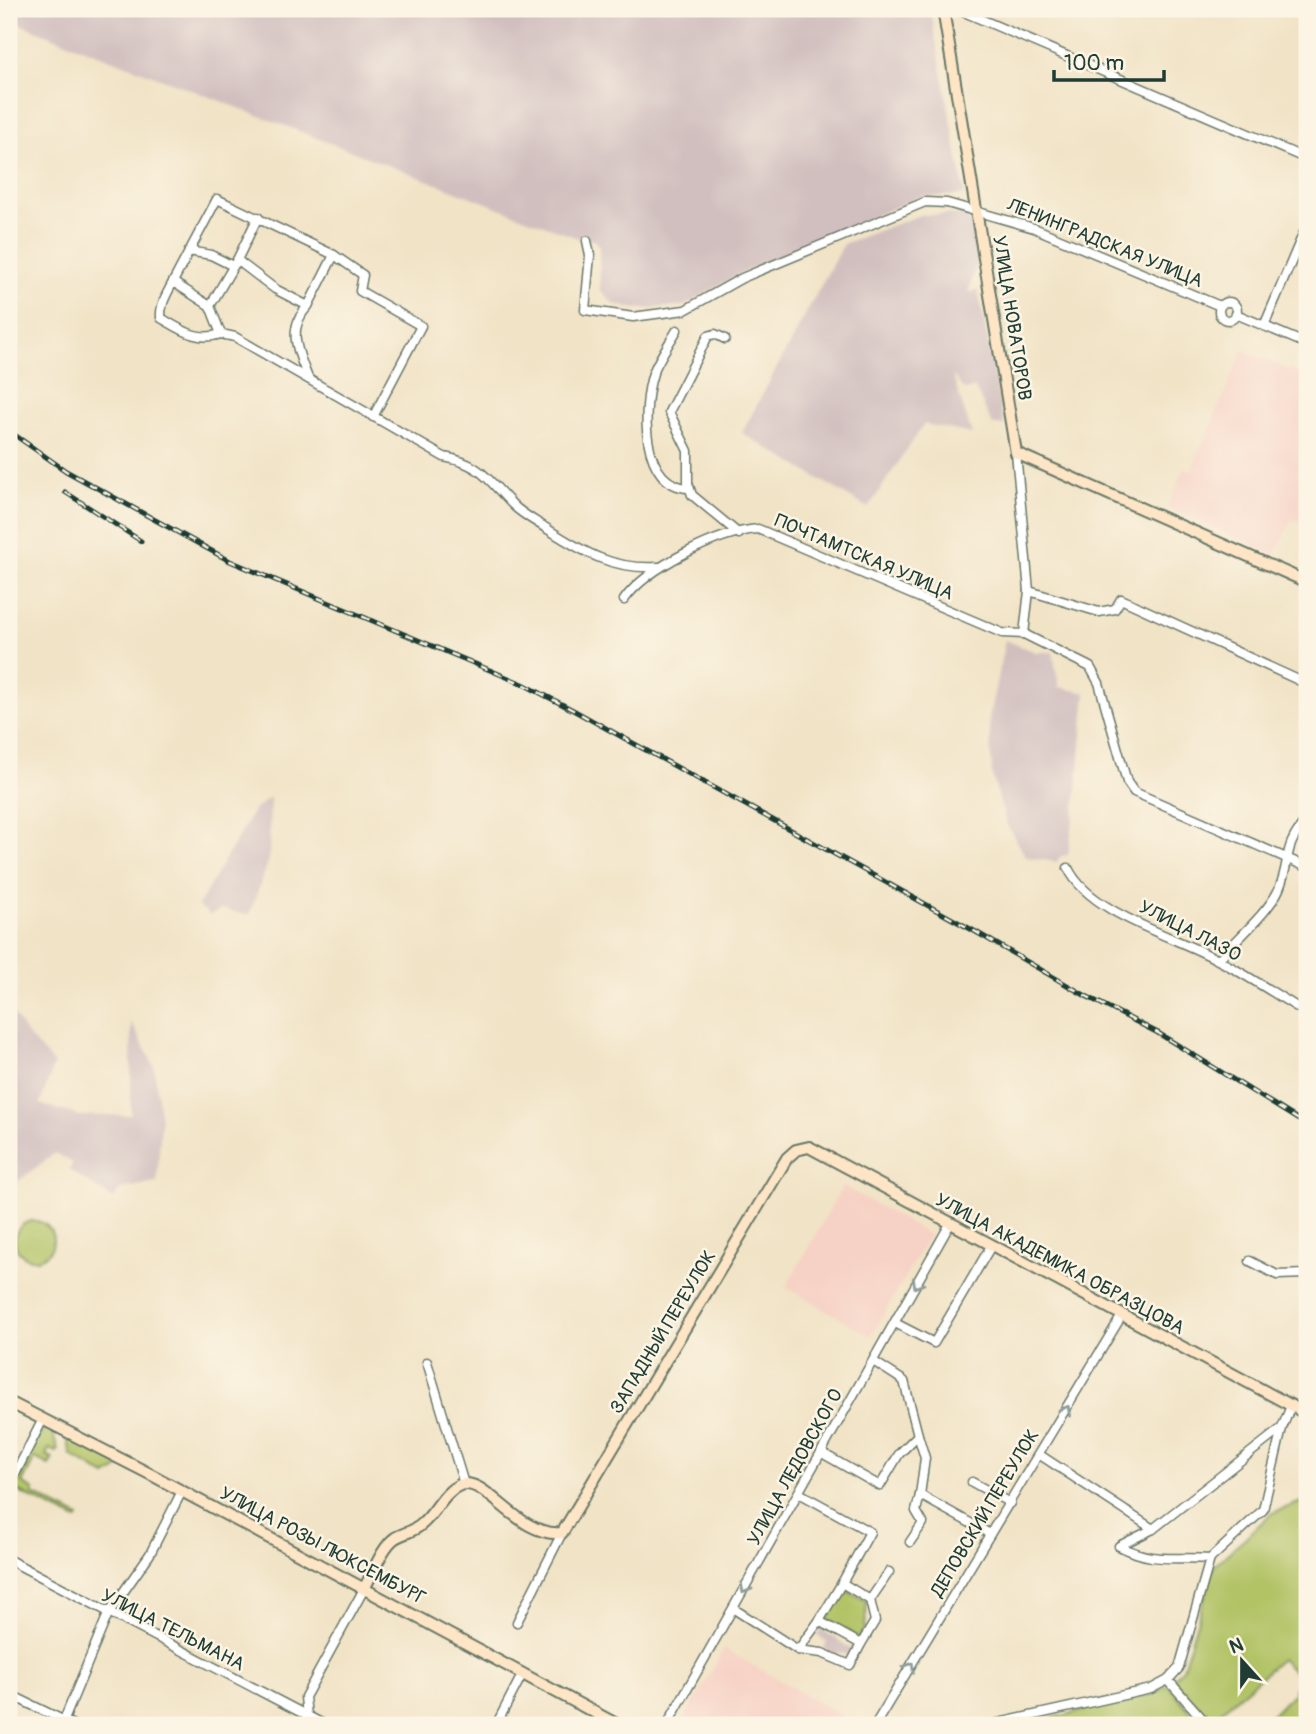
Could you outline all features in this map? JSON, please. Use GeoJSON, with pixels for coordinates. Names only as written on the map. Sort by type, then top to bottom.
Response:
{"type":"FeatureCollection","features":[{"type":"Feature","properties":{"kind":"street","name":"УЛИЦА НОВАТОРОВ"},"geometry":{"type":"LineString","coordinates":[[943,9],[1016,453],[1029,591],[1024,634]]}},
{"type":"Feature","properties":{"kind":"street"},"geometry":{"type":"LineString","coordinates":[[957,9],[1307,159]]}},
{"type":"Feature","properties":{"kind":"street"},"geometry":{"type":"LineString","coordinates":[[373,417],[421,326],[360,291],[363,275],[334,255],[220,199],[214,200],[161,305],[161,318],[201,338],[221,334],[235,337],[373,417],[444,457],[471,465],[493,480],[524,514],[597,559],[635,568],[658,567]]}},
{"type":"Feature","properties":{"kind":"street","name":"ЛЕНИНГРАДСКАЯ УЛИЦА"},"geometry":{"type":"LineString","coordinates":[[587,241],[590,255],[585,310],[633,317],[685,310],[741,278],[915,204],[947,203],[1034,228],[1220,306],[1231,303],[1236,307],[1236,314],[1307,344]]}},
{"type":"Feature","properties":{"kind":"street"},"geometry":{"type":"LineString","coordinates":[[210,306],[258,217]]}},
{"type":"Feature","properties":{"kind":"street"},"geometry":{"type":"LineString","coordinates":[[1264,326],[1307,225]]}},
{"type":"Feature","properties":{"kind":"street"},"geometry":{"type":"LineString","coordinates":[[189,251],[235,263],[275,289],[308,306]]}},
{"type":"Feature","properties":{"kind":"street"},"geometry":{"type":"LineString","coordinates":[[308,379],[297,349],[294,331],[334,255]]}},
{"type":"Feature","properties":{"kind":"street"},"geometry":{"type":"LineString","coordinates":[[173,282],[210,306],[221,334]]}},
{"type":"Feature","properties":{"kind":"street"},"geometry":{"type":"LineString","coordinates":[[677,330],[654,373],[647,432],[650,452],[663,478],[676,487],[688,488]]}},
{"type":"Feature","properties":{"kind":"street"},"geometry":{"type":"LineString","coordinates":[[725,339],[715,334],[708,337],[670,406],[671,421],[688,451],[688,488],[692,495],[739,534]]}},
{"type":"Feature","properties":{"kind":"street"},"geometry":{"type":"LineString","coordinates":[[1016,453],[1307,582]]}},
{"type":"Feature","properties":{"kind":"street","name":"ПОЧТАМТСКАЯ УЛИЦА"},"geometry":{"type":"LineString","coordinates":[[624,600],[633,587],[658,567],[685,553],[758,529],[1002,633],[1024,634],[1090,667],[1099,683],[1126,782],[1134,792],[1307,867]]}},
{"type":"Feature","properties":{"kind":"street"},"geometry":{"type":"LineString","coordinates":[[1029,591],[1099,612],[1115,609],[1121,600],[1307,684]]}},
{"type":"Feature","properties":{"kind":"street"},"geometry":{"type":"LineString","coordinates":[[1218,960],[1274,897],[1285,857],[1296,832],[1307,820]]}},
{"type":"Feature","properties":{"kind":"street","name":"УЛИЦА ЛАЗО"},"geometry":{"type":"LineString","coordinates":[[1068,868],[1079,888],[1128,918],[1218,960],[1307,1013]]}},
{"type":"Feature","properties":{"kind":"street","name":"УЛИЦА АКАДЕМИКА ОБРАЗЦОВА"},"geometry":{"type":"LineString","coordinates":[[796,1150],[809,1147],[1121,1317],[1307,1414]]}},
{"type":"Feature","properties":{"kind":"street","name":"ЗАПАДНЫЙ ПЕРЕУЛОК"},"geometry":{"type":"LineString","coordinates":[[562,1533],[787,1158],[796,1150]]}},
{"type":"Feature","properties":{"kind":"street","name":"УЛИЦА ЛЕДОВСКОГО"},"geometry":{"type":"LineString","coordinates":[[667,1725],[950,1224]]}},
{"type":"Feature","properties":{"kind":"street"},"geometry":{"type":"LineString","coordinates":[[895,1323],[934,1343],[991,1246]]}},
{"type":"Feature","properties":{"kind":"street"},"geometry":{"type":"LineString","coordinates":[[1250,1261],[1277,1275],[1307,1274]]}},
{"type":"Feature","properties":{"kind":"street","name":"ДЕПОВСКИЙ ПЕРЕУЛОК"},"geometry":{"type":"LineString","coordinates":[[874,1725],[1040,1455],[1121,1317]]}},
{"type":"Feature","properties":{"kind":"street"},"geometry":{"type":"LineString","coordinates":[[426,1362],[464,1484]]}},
{"type":"Feature","properties":{"kind":"street"},"geometry":{"type":"LineString","coordinates":[[873,1362],[904,1381],[925,1458],[916,1511],[923,1523],[910,1542]]}},
{"type":"Feature","properties":{"kind":"street","name":"УЛИЦА РОЗЫ ЛЮКСЕМБУРГ"},"geometry":{"type":"LineString","coordinates":[[9,1402],[182,1491],[618,1725]]}},
{"type":"Feature","properties":{"kind":"street"},"geometry":{"type":"LineString","coordinates":[[989,1725],[1151,1689],[1168,1680],[1179,1668],[1210,1559],[1263,1510],[1282,1428],[1291,1406]]}},
{"type":"Feature","properties":{"kind":"street"},"geometry":{"type":"LineString","coordinates":[[9,1486],[43,1419]]}},
{"type":"Feature","properties":{"kind":"street"},"geometry":{"type":"LineString","coordinates":[[1210,1559],[1142,1558],[1119,1546],[1153,1529],[1282,1428]]}},
{"type":"Feature","properties":{"kind":"street"},"geometry":{"type":"LineString","coordinates":[[822,1453],[880,1486],[899,1454],[918,1435]]}},
{"type":"Feature","properties":{"kind":"street"},"geometry":{"type":"LineString","coordinates":[[1040,1455],[1153,1529]]}},
{"type":"Feature","properties":{"kind":"street"},"geometry":{"type":"LineString","coordinates":[[972,1482],[1010,1503]]}},
{"type":"Feature","properties":{"kind":"street"},"geometry":{"type":"LineString","coordinates":[[303,1725],[307,1717],[305,1697],[392,1540],[422,1525],[447,1496],[470,1483],[483,1488],[509,1514],[534,1529],[550,1535],[562,1533]]}},
{"type":"Feature","properties":{"kind":"street"},"geometry":{"type":"LineString","coordinates":[[62,1723],[108,1614],[150,1554],[182,1491]]}},
{"type":"Feature","properties":{"kind":"street"},"geometry":{"type":"LineString","coordinates":[[798,1650],[819,1621],[870,1532],[799,1493]]}},
{"type":"Feature","properties":{"kind":"street"},"geometry":{"type":"LineString","coordinates":[[920,1495],[990,1534]]}},
{"type":"Feature","properties":{"kind":"street"},"geometry":{"type":"LineString","coordinates":[[517,1622],[562,1533]]}},
{"type":"Feature","properties":{"kind":"street","name":"УЛИЦА ТЕЛЬМАНА"},"geometry":{"type":"LineString","coordinates":[[9,1560],[325,1725]]}},
{"type":"Feature","properties":{"kind":"street"},"geometry":{"type":"LineString","coordinates":[[870,1600],[889,1572]]}},
{"type":"Feature","properties":{"kind":"street"},"geometry":{"type":"LineString","coordinates":[[734,1609],[798,1650],[822,1653],[850,1665],[875,1621],[870,1600],[842,1583]]}},
{"type":"Feature","properties":{"kind":"street"},"geometry":{"type":"LineString","coordinates":[[819,1621],[861,1644]]}},
{"type":"Feature","properties":{"kind":"street"},"geometry":{"type":"LineString","coordinates":[[496,1725],[523,1673]]}},
{"type":"Feature","properties":{"kind":"street"},"geometry":{"type":"LineString","coordinates":[[1168,1680],[1208,1725]]}},
{"type":"Feature","properties":{"kind":"street"},"geometry":{"type":"LineString","coordinates":[[9,1694],[62,1723],[74,1725]]}},
{"type":"Feature","properties":{"kind":"shaded area"},"geometry":{"type":"Polygon","coordinates":[[[9,9],[930,9],[965,195],[919,197],[743,272],[684,306],[636,309],[614,304],[600,290],[599,247],[594,240],[583,240],[9,20],[9,9]]]}},
{"type":"Feature","properties":{"kind":"shaded area"},"geometry":{"type":"Polygon","coordinates":[[[970,214],[979,257],[968,293],[978,290],[1004,425],[993,425],[975,388],[964,390],[952,374],[972,434],[924,424],[868,508],[742,433],[843,244],[920,215],[970,214]]]}},
{"type":"Feature","properties":{"kind":"shaded area"},"geometry":{"type":"Polygon","coordinates":[[[1243,350],[1307,377],[1307,523],[1292,519],[1275,555],[1167,508],[1184,468],[1191,471],[1243,350]]]}},
{"type":"Feature","properties":{"kind":"shaded area"},"geometry":{"type":"Polygon","coordinates":[[[1005,640],[1036,652],[1053,652],[1059,687],[1086,693],[1068,855],[1061,856],[1056,862],[1026,857],[1007,825],[992,775],[989,718],[1005,640]]]}},
{"type":"Feature","properties":{"kind":"shaded area"},"geometry":{"type":"Polygon","coordinates":[[[270,797],[269,860],[249,915],[221,909],[210,915],[198,906],[253,811],[270,797]]]}},
{"type":"Feature","properties":{"kind":"shaded area"},"geometry":{"type":"Polygon","coordinates":[[[9,1007],[28,1036],[54,1064],[40,1104],[80,1116],[131,1115],[131,1022],[154,1066],[161,1121],[157,1182],[121,1189],[113,1199],[69,1170],[73,1163],[55,1153],[9,1188],[9,1007]]]}},
{"type":"Feature","properties":{"kind":"shaded area"},"geometry":{"type":"Polygon","coordinates":[[[843,1186],[929,1235],[871,1336],[786,1287],[843,1186]]]}},
{"type":"Feature","properties":{"kind":"shaded area"},"geometry":{"type":"Polygon","coordinates":[[[821,1629],[854,1651],[851,1657],[840,1652],[836,1657],[824,1649],[827,1643],[817,1634],[821,1629]]]}},
{"type":"Feature","properties":{"kind":"shaded area"},"geometry":{"type":"Polygon","coordinates":[[[724,1649],[858,1725],[681,1725],[724,1649]]]}},
{"type":"Feature","properties":{"kind":"green space"},"geometry":{"type":"Polygon","coordinates":[[[34,1221],[47,1227],[53,1240],[47,1253],[34,1259],[21,1253],[15,1240],[21,1227],[34,1221]]]}},
{"type":"Feature","properties":{"kind":"green space"},"geometry":{"type":"Polygon","coordinates":[[[45,1427],[52,1431],[58,1449],[56,1452],[49,1449],[46,1455],[53,1458],[49,1465],[35,1458],[22,1483],[34,1490],[33,1494],[79,1517],[77,1520],[13,1489],[45,1427]]]}},
{"type":"Feature","properties":{"kind":"green space"},"geometry":{"type":"Polygon","coordinates":[[[67,1437],[122,1466],[106,1476],[71,1455],[67,1437]]]}},
{"type":"Feature","properties":{"kind":"green space"},"geometry":{"type":"Polygon","coordinates":[[[1307,1500],[1307,1725],[1260,1725],[1293,1695],[1299,1677],[1281,1659],[1211,1720],[1173,1679],[1183,1668],[1214,1566],[1272,1513],[1307,1500]]]}},
{"type":"Feature","properties":{"kind":"green space"},"geometry":{"type":"Polygon","coordinates":[[[844,1589],[867,1601],[865,1629],[859,1638],[826,1619],[844,1589]]]}},
{"type":"Feature","properties":{"kind":"green space"},"geometry":{"type":"Polygon","coordinates":[[[1168,1685],[1202,1725],[1024,1725],[1154,1693],[1168,1685]]]}},
{"type":"Feature","properties":{"kind":"waterway"},"geometry":{"type":"LineString","coordinates":[[9,1578],[12,1569]]}},
{"type":"Feature","properties":{"kind":"railway"},"geometry":{"type":"LineString","coordinates":[[9,431],[66,471],[230,561],[523,684],[573,710],[976,932],[1086,996],[1158,1033],[1307,1125]]}},
{"type":"Feature","properties":{"kind":"railway"},"geometry":{"type":"LineString","coordinates":[[65,492],[141,541]]}}]}
